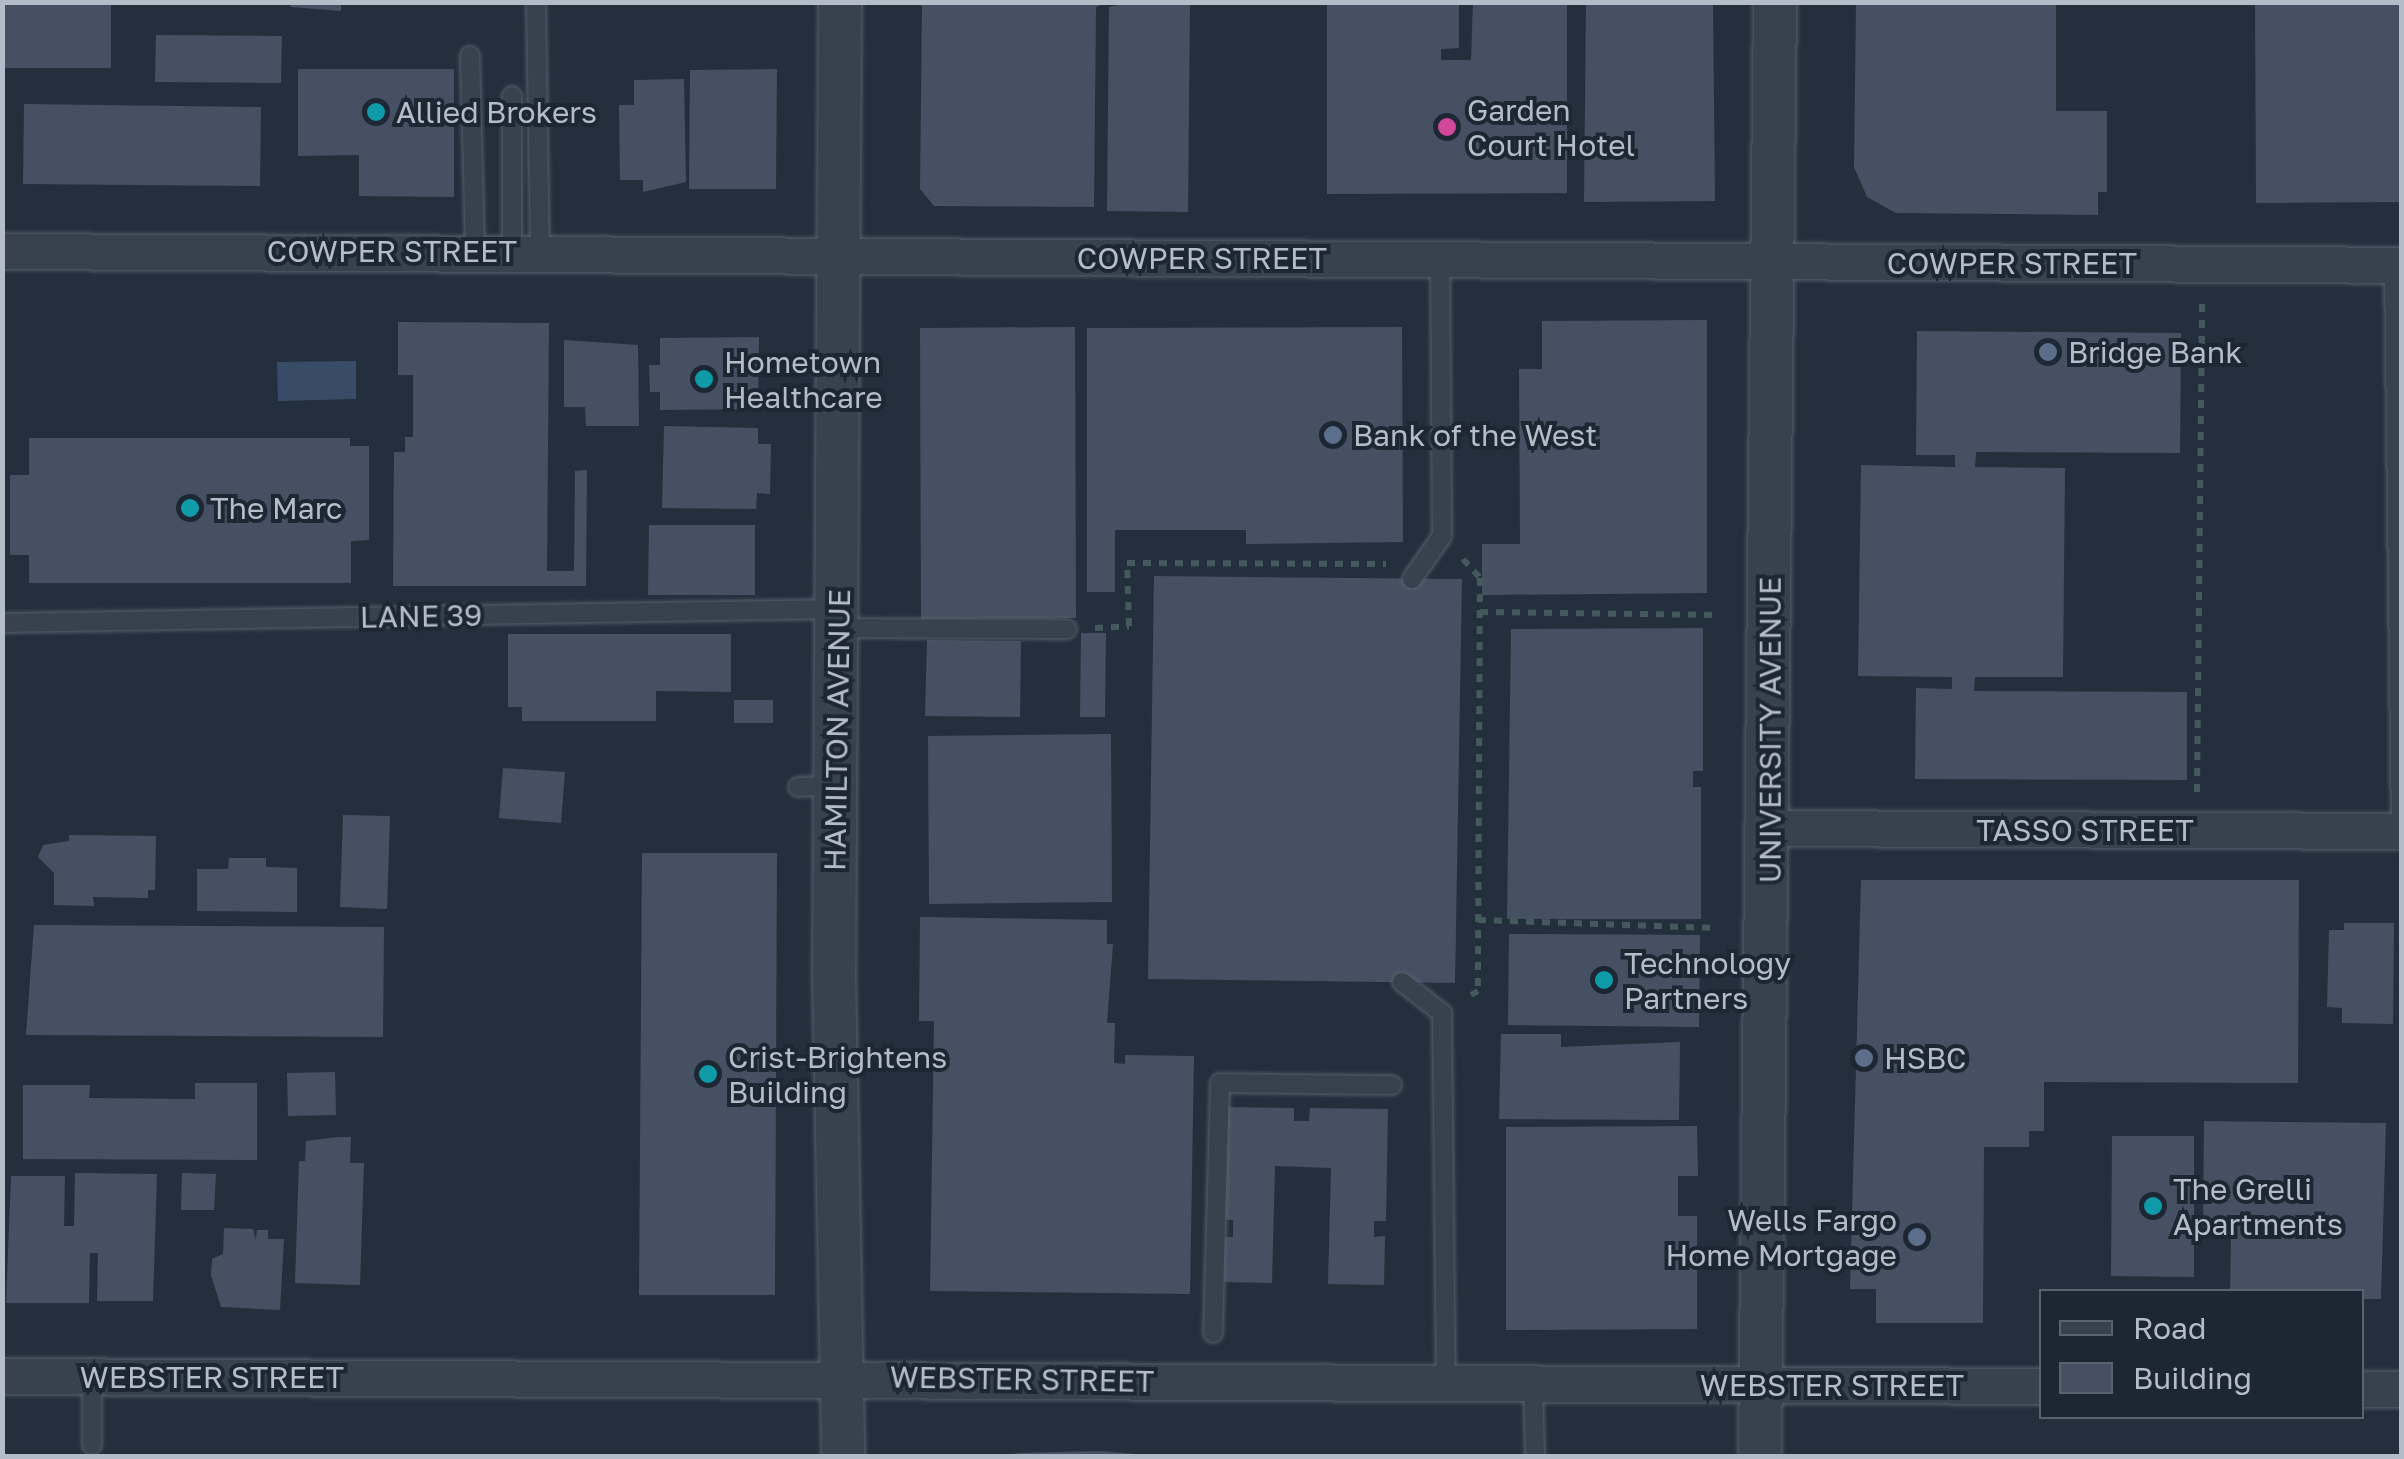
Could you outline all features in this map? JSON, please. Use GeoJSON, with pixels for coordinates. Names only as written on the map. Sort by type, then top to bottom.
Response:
{"type":"FeatureCollection","features":[{"type":"Feature","properties":{"kind":"street","name":"HAMILTON AVENUE"},"geometry":{"type":"LineString","coordinates":[[840,2],[839,618],[817,786],[843,1456]]}},
{"type":"Feature","properties":{"kind":"street","name":"UNIVERSITY AVENUE"},"geometry":{"type":"LineString","coordinates":[[1760,1456],[1775,2]]}},
{"type":"Feature","properties":{"kind":"street","name":"COWPER STREET"},"geometry":{"type":"LineString","coordinates":[[2,250],[2398,265]]}},
{"type":"Feature","properties":{"kind":"street","name":"TASSO STREET"},"geometry":{"type":"LineString","coordinates":[[1769,828],[2401,830]]}},
{"type":"Feature","properties":{"kind":"street","name":"WEBSTER STREET"},"geometry":{"type":"LineString","coordinates":[[2,1376],[2039,1386]]}},
{"type":"Feature","properties":{"kind":"street"},"geometry":{"type":"LineString","coordinates":[[2364,1389],[2402,1389]]}},
{"type":"Feature","properties":{"kind":"lane"},"geometry":{"type":"LineString","coordinates":[[526,252],[536,2]]}},
{"type":"Feature","properties":{"kind":"lane"},"geometry":{"type":"LineString","coordinates":[[470,56],[475,252]]}},
{"type":"Feature","properties":{"kind":"lane"},"geometry":{"type":"LineString","coordinates":[[512,96],[526,252]]}},
{"type":"Feature","properties":{"kind":"lane"},"geometry":{"type":"LineString","coordinates":[[1417,571],[1442,536],[1440,260]]}},
{"type":"Feature","properties":{"kind":"lane"},"geometry":{"type":"LineString","coordinates":[[2398,265],[2401,830]]}},
{"type":"Feature","properties":{"kind":"lane","name":"LANE 39"},"geometry":{"type":"LineString","coordinates":[[2,624],[486,614],[839,618],[1067,629]]}},
{"type":"Feature","properties":{"kind":"lane"},"geometry":{"type":"LineString","coordinates":[[1402,982],[1442,1014],[1446,1383]]}},
{"type":"Feature","properties":{"kind":"lane"},"geometry":{"type":"LineString","coordinates":[[1213,1333],[1220,1083],[1392,1085]]}},
{"type":"Feature","properties":{"kind":"lane"},"geometry":{"type":"LineString","coordinates":[[92,1376],[92,1445]]}},
{"type":"Feature","properties":{"kind":"lane"},"geometry":{"type":"LineString","coordinates":[[1533,1384],[1534,1456]]}},
{"type":"Feature","properties":{"kind":"path"},"geometry":{"type":"LineString","coordinates":[[2197,830],[2203,264]]}},
{"type":"Feature","properties":{"kind":"path"},"geometry":{"type":"LineString","coordinates":[[1442,536],[1480,578],[1478,991],[1442,1014]]}},
{"type":"Feature","properties":{"kind":"path"},"geometry":{"type":"LineString","coordinates":[[1129,626],[1127,563],[1417,571],[1468,564]]}},
{"type":"Feature","properties":{"kind":"path"},"geometry":{"type":"LineString","coordinates":[[1480,612],[1718,615]]}},
{"type":"Feature","properties":{"kind":"path"},"geometry":{"type":"LineString","coordinates":[[1478,920],[1716,928]]}},
{"type":"Feature","properties":{"kind":"water"},"geometry":{"type":"Polygon","coordinates":[[[356,361],[356,399],[278,401],[277,362],[356,361]]]}},
{"type":"Feature","properties":{"kind":"building"},"geometry":{"type":"Polygon","coordinates":[[[2,2],[111,2],[111,68],[2,68],[2,2]]]}},
{"type":"Feature","properties":{"kind":"building"},"geometry":{"type":"Polygon","coordinates":[[[291,2],[341,2],[341,11],[291,7],[291,2]]]}},
{"type":"Feature","properties":{"kind":"building"},"geometry":{"type":"Polygon","coordinates":[[[914,2],[1109,2],[1096,7],[1094,207],[934,206],[920,189],[922,6],[914,2]]]}},
{"type":"Feature","properties":{"kind":"building"},"geometry":{"type":"Polygon","coordinates":[[[1133,2],[1190,2],[1188,212],[1107,211],[1109,7],[1133,2]]]}},
{"type":"Feature","properties":{"kind":"building","name":"Garden Court Hotel"},"geometry":{"type":"Polygon","coordinates":[[[1327,2],[1459,2],[1459,48],[1441,49],[1441,60],[1471,60],[1473,2],[1567,2],[1567,193],[1327,194],[1327,2]]]}},
{"type":"Feature","properties":{"kind":"building"},"geometry":{"type":"Polygon","coordinates":[[[1586,2],[1713,2],[1715,201],[1584,202],[1586,2]]]}},
{"type":"Feature","properties":{"kind":"building"},"geometry":{"type":"Polygon","coordinates":[[[1856,2],[2056,2],[2056,111],[2107,111],[2107,192],[2098,192],[2098,215],[1896,213],[1867,197],[1854,167],[1856,2]]]}},
{"type":"Feature","properties":{"kind":"building"},"geometry":{"type":"Polygon","coordinates":[[[2255,2],[2402,2],[2402,202],[2256,203],[2255,2]]]}},
{"type":"Feature","properties":{"kind":"building"},"geometry":{"type":"Polygon","coordinates":[[[156,35],[282,36],[281,83],[155,82],[156,35]]]}},
{"type":"Feature","properties":{"kind":"building","name":"Allied Brokers"},"geometry":{"type":"Polygon","coordinates":[[[298,69],[454,69],[454,197],[359,196],[359,155],[298,156],[298,69]]]}},
{"type":"Feature","properties":{"kind":"building"},"geometry":{"type":"Polygon","coordinates":[[[777,69],[776,189],[689,189],[690,70],[777,69]]]}},
{"type":"Feature","properties":{"kind":"building"},"geometry":{"type":"Polygon","coordinates":[[[684,79],[686,182],[643,192],[643,180],[620,180],[619,105],[634,105],[634,80],[684,79]]]}},
{"type":"Feature","properties":{"kind":"building"},"geometry":{"type":"Polygon","coordinates":[[[24,104],[261,107],[260,186],[23,184],[24,104]]]}},
{"type":"Feature","properties":{"kind":"building"},"geometry":{"type":"Polygon","coordinates":[[[1707,320],[1707,593],[1482,595],[1482,544],[1520,544],[1519,369],[1542,369],[1542,321],[1707,320]]]}},
{"type":"Feature","properties":{"kind":"building"},"geometry":{"type":"Polygon","coordinates":[[[398,322],[549,323],[547,571],[574,571],[575,471],[587,470],[586,586],[393,586],[394,452],[405,452],[405,437],[413,437],[413,375],[398,375],[398,322]]]}},
{"type":"Feature","properties":{"kind":"building"},"geometry":{"type":"Polygon","coordinates":[[[1075,327],[1076,618],[921,619],[920,328],[1075,327]]]}},
{"type":"Feature","properties":{"kind":"building"},"geometry":{"type":"Polygon","coordinates":[[[1402,327],[1403,542],[1246,544],[1246,530],[1115,530],[1115,592],[1087,592],[1087,328],[1402,327]]]}},
{"type":"Feature","properties":{"kind":"building"},"geometry":{"type":"Polygon","coordinates":[[[1917,331],[2181,333],[2180,453],[1976,452],[1975,467],[2065,468],[2063,677],[1975,677],[1974,691],[2187,692],[2187,780],[1915,779],[1916,688],[1952,689],[1952,677],[1858,676],[1861,465],[1955,467],[1955,455],[1916,455],[1917,331]]]}},
{"type":"Feature","properties":{"kind":"building","name":"Hometown Healthcare"},"geometry":{"type":"Polygon","coordinates":[[[759,337],[758,409],[660,410],[660,392],[650,392],[649,365],[660,365],[660,338],[759,337]]]}},
{"type":"Feature","properties":{"kind":"building"},"geometry":{"type":"Polygon","coordinates":[[[564,340],[638,345],[639,426],[586,426],[585,407],[564,407],[564,340]]]}},
{"type":"Feature","properties":{"kind":"building"},"geometry":{"type":"Polygon","coordinates":[[[664,426],[758,428],[758,444],[771,444],[770,494],[757,493],[756,509],[662,508],[664,426]]]}},
{"type":"Feature","properties":{"kind":"building","name":"The Marc"},"geometry":{"type":"Polygon","coordinates":[[[29,438],[350,438],[350,446],[369,446],[369,540],[351,541],[351,583],[29,583],[29,555],[10,555],[10,475],[29,475],[29,438]]]}},
{"type":"Feature","properties":{"kind":"building"},"geometry":{"type":"Polygon","coordinates":[[[649,525],[755,525],[755,595],[648,595],[649,525]]]}},
{"type":"Feature","properties":{"kind":"building"},"geometry":{"type":"Polygon","coordinates":[[[1154,576],[1462,579],[1455,983],[1148,979],[1154,576]]]}},
{"type":"Feature","properties":{"kind":"building"},"geometry":{"type":"Polygon","coordinates":[[[1703,628],[1703,771],[1693,771],[1693,787],[1701,787],[1701,919],[1507,919],[1511,629],[1703,628]]]}},
{"type":"Feature","properties":{"kind":"building"},"geometry":{"type":"Polygon","coordinates":[[[1081,633],[1106,633],[1105,717],[1080,717],[1081,633]]]}},
{"type":"Feature","properties":{"kind":"building"},"geometry":{"type":"Polygon","coordinates":[[[508,634],[731,634],[731,692],[656,691],[656,721],[522,721],[522,707],[508,707],[508,634]]]}},
{"type":"Feature","properties":{"kind":"building"},"geometry":{"type":"Polygon","coordinates":[[[927,640],[1021,641],[1020,717],[925,716],[927,640]]]}},
{"type":"Feature","properties":{"kind":"building"},"geometry":{"type":"Polygon","coordinates":[[[734,700],[773,700],[773,723],[734,723],[734,700]]]}},
{"type":"Feature","properties":{"kind":"building"},"geometry":{"type":"Polygon","coordinates":[[[1111,734],[1112,902],[929,904],[928,736],[1111,734]]]}},
{"type":"Feature","properties":{"kind":"building"},"geometry":{"type":"Polygon","coordinates":[[[503,768],[565,772],[561,823],[499,818],[503,768]]]}},
{"type":"Feature","properties":{"kind":"building"},"geometry":{"type":"Polygon","coordinates":[[[343,815],[390,816],[387,909],[340,907],[343,815]]]}},
{"type":"Feature","properties":{"kind":"building"},"geometry":{"type":"Polygon","coordinates":[[[69,835],[156,836],[155,890],[148,890],[148,898],[93,897],[94,906],[54,905],[54,873],[38,857],[43,845],[69,841],[69,835]]]}},
{"type":"Feature","properties":{"kind":"building","name":"Crist-Brightens Building"},"geometry":{"type":"Polygon","coordinates":[[[642,853],[777,853],[775,1295],[639,1295],[642,853]]]}},
{"type":"Feature","properties":{"kind":"building"},"geometry":{"type":"Polygon","coordinates":[[[229,858],[266,858],[266,867],[297,868],[297,912],[197,911],[197,869],[228,869],[229,858]]]}},
{"type":"Feature","properties":{"kind":"building"},"geometry":{"type":"Polygon","coordinates":[[[1861,880],[2299,880],[2298,1083],[2044,1082],[2044,1131],[2029,1131],[2029,1147],[1984,1147],[1983,1323],[1876,1323],[1876,1289],[1850,1289],[1861,880]]]}},
{"type":"Feature","properties":{"kind":"building"},"geometry":{"type":"Polygon","coordinates":[[[920,917],[1107,920],[1107,944],[1113,944],[1107,1023],[1115,1023],[1114,1063],[1125,1064],[1125,1055],[1194,1056],[1190,1294],[930,1291],[934,1021],[919,1021],[920,917]]]}},
{"type":"Feature","properties":{"kind":"building"},"geometry":{"type":"Polygon","coordinates":[[[2344,923],[2394,923],[2393,1024],[2342,1023],[2342,1008],[2327,1007],[2329,930],[2344,930],[2344,923]]]}},
{"type":"Feature","properties":{"kind":"building"},"geometry":{"type":"Polygon","coordinates":[[[34,925],[384,927],[383,1037],[26,1035],[34,925]]]}},
{"type":"Feature","properties":{"kind":"building","name":"Technology Partners"},"geometry":{"type":"Polygon","coordinates":[[[1509,934],[1700,935],[1699,1027],[1508,1025],[1509,934]]]}},
{"type":"Feature","properties":{"kind":"building"},"geometry":{"type":"Polygon","coordinates":[[[1501,1034],[1561,1034],[1561,1047],[1680,1042],[1679,1120],[1499,1119],[1501,1034]]]}},
{"type":"Feature","properties":{"kind":"building"},"geometry":{"type":"Polygon","coordinates":[[[335,1072],[336,1115],[288,1116],[287,1073],[335,1072]]]}},
{"type":"Feature","properties":{"kind":"building"},"geometry":{"type":"Polygon","coordinates":[[[195,1083],[257,1083],[257,1160],[23,1159],[23,1085],[90,1085],[89,1098],[195,1099],[195,1083]]]}},
{"type":"Feature","properties":{"kind":"building"},"geometry":{"type":"Polygon","coordinates":[[[1222,1107],[1294,1108],[1294,1121],[1309,1121],[1310,1108],[1388,1109],[1386,1221],[1374,1221],[1374,1237],[1385,1236],[1384,1285],[1328,1284],[1331,1168],[1275,1166],[1272,1283],[1220,1282],[1220,1237],[1233,1237],[1233,1220],[1220,1219],[1222,1107]]]}},
{"type":"Feature","properties":{"kind":"building"},"geometry":{"type":"Polygon","coordinates":[[[2204,1121],[2386,1123],[2381,1299],[2364,1299],[2364,1289],[2230,1289],[2231,1234],[2203,1234],[2204,1121]]]}},
{"type":"Feature","properties":{"kind":"building"},"geometry":{"type":"Polygon","coordinates":[[[1697,1126],[1698,1176],[1678,1176],[1678,1216],[1697,1216],[1697,1329],[1506,1330],[1506,1127],[1697,1126]]]}},
{"type":"Feature","properties":{"kind":"building","name":"The Grelli Apartments"},"geometry":{"type":"Polygon","coordinates":[[[2112,1136],[2194,1136],[2194,1277],[2111,1276],[2112,1136]]]}},
{"type":"Feature","properties":{"kind":"building"},"geometry":{"type":"Polygon","coordinates":[[[351,1137],[350,1163],[364,1163],[360,1285],[295,1283],[299,1161],[305,1161],[306,1141],[351,1137]]]}},
{"type":"Feature","properties":{"kind":"building"},"geometry":{"type":"Polygon","coordinates":[[[75,1173],[157,1174],[153,1301],[97,1301],[98,1253],[90,1253],[89,1303],[6,1303],[11,1176],[65,1176],[64,1226],[74,1226],[75,1173]]]}},
{"type":"Feature","properties":{"kind":"building"},"geometry":{"type":"Polygon","coordinates":[[[182,1173],[216,1174],[214,1210],[181,1210],[182,1173]]]}},
{"type":"Feature","properties":{"kind":"building"},"geometry":{"type":"Polygon","coordinates":[[[224,1228],[253,1229],[256,1240],[257,1230],[268,1230],[268,1239],[284,1239],[280,1310],[221,1307],[211,1275],[212,1259],[223,1254],[224,1228]]]}},
{"type":"Feature","properties":{"kind":"building"},"geometry":{"type":"Polygon","coordinates":[[[1099,1451],[1160,1456],[1004,1456],[1018,1453],[1099,1451]]]}},
{"type":"Feature","properties":{"kind":"place","name":"Allied Brokers"},"geometry":{"type":"Point","coordinates":[376,112]}},
{"type":"Feature","properties":{"kind":"place","name":"Garden Court Hotel"},"geometry":{"type":"Point","coordinates":[1447,127]}},
{"type":"Feature","properties":{"kind":"place","name":"Bridge Bank"},"geometry":{"type":"Point","coordinates":[2048,352]}},
{"type":"Feature","properties":{"kind":"place","name":"Hometown Healthcare"},"geometry":{"type":"Point","coordinates":[704,379]}},
{"type":"Feature","properties":{"kind":"place","name":"Bank of the West"},"geometry":{"type":"Point","coordinates":[1333,435]}},
{"type":"Feature","properties":{"kind":"place","name":"The Marc"},"geometry":{"type":"Point","coordinates":[190,508]}},
{"type":"Feature","properties":{"kind":"place","name":"Technology Partners"},"geometry":{"type":"Point","coordinates":[1604,980]}},
{"type":"Feature","properties":{"kind":"place","name":"HSBC"},"geometry":{"type":"Point","coordinates":[1864,1058]}},
{"type":"Feature","properties":{"kind":"place","name":"Crist-Brightens Building"},"geometry":{"type":"Point","coordinates":[708,1074]}},
{"type":"Feature","properties":{"kind":"place","name":"The Grelli Apartments"},"geometry":{"type":"Point","coordinates":[2153,1206]}},
{"type":"Feature","properties":{"kind":"place","name":"Wells Fargo Home Mortgage"},"geometry":{"type":"Point","coordinates":[1917,1237]}}]}
